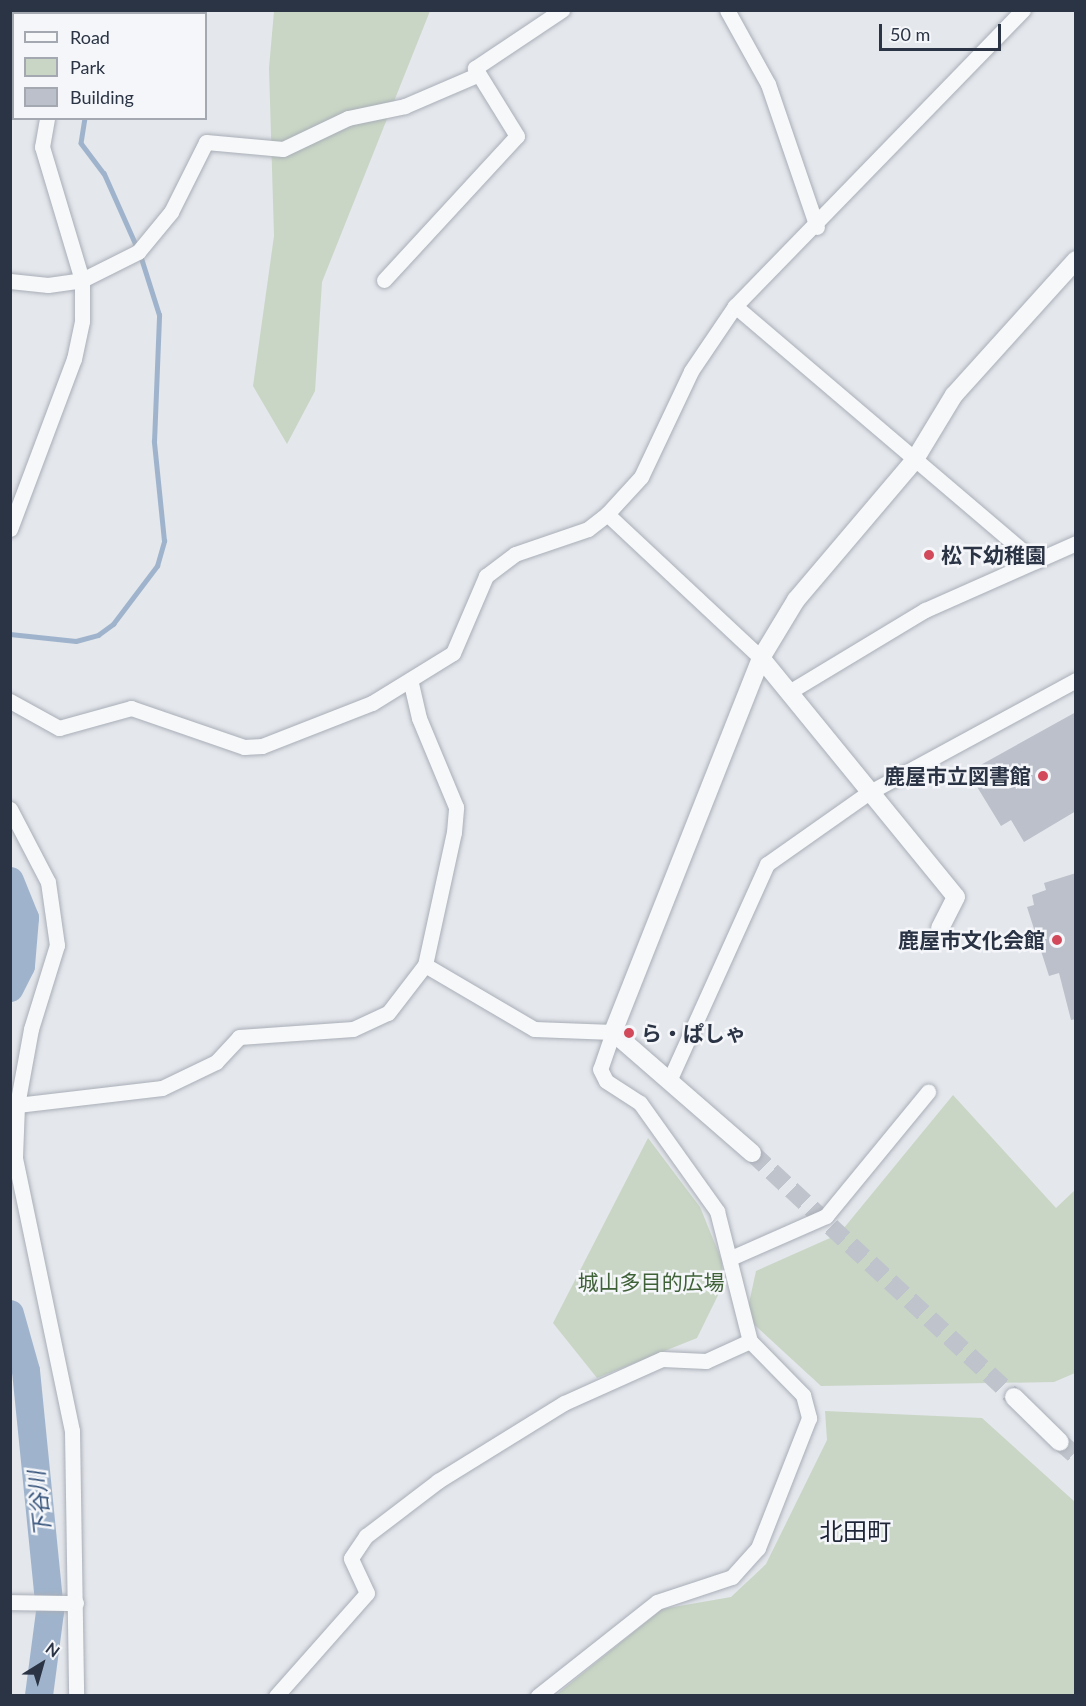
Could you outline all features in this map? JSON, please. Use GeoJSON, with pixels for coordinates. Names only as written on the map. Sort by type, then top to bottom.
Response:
{"type":"FeatureCollection","features":[{"type":"Feature","properties":{"kind":"street"},"geometry":{"type":"LineString","coordinates":[[384,280],[517,136],[477,75],[475,68],[562,10]]}},
{"type":"Feature","properties":{"kind":"street"},"geometry":{"type":"LineString","coordinates":[[727,10],[768,84],[817,227]]}},
{"type":"Feature","properties":{"kind":"street"},"geometry":{"type":"LineString","coordinates":[[10,700],[59,728],[131,708],[244,747],[320,727],[411,682],[453,653],[486,576],[515,555],[588,529],[607,514],[641,477],[691,371],[735,306],[817,227],[1023,10]]}},
{"type":"Feature","properties":{"kind":"street"},"geometry":{"type":"LineString","coordinates":[[10,281],[48,285],[82,280],[154,238],[206,142],[283,149],[348,118],[405,106],[477,75]]}},
{"type":"Feature","properties":{"kind":"street"},"geometry":{"type":"LineString","coordinates":[[10,529],[74,359],[82,280],[44,157],[47,120]]}},
{"type":"Feature","properties":{"kind":"street"},"geometry":{"type":"LineString","coordinates":[[538,1695],[657,1602],[732,1577],[758,1548],[809,1418],[803,1395],[750,1341],[737,1306],[733,1257],[717,1211],[672,1143],[640,1103],[606,1081],[600,1069],[613,1032],[762,658],[796,600],[914,461],[954,395],[1076,260]]}},
{"type":"Feature","properties":{"kind":"street"},"geometry":{"type":"LineString","coordinates":[[735,306],[914,461],[1035,561]]}},
{"type":"Feature","properties":{"kind":"street"},"geometry":{"type":"LineString","coordinates":[[607,514],[762,658],[868,793],[956,897],[940,928]]}},
{"type":"Feature","properties":{"kind":"street"},"geometry":{"type":"LineString","coordinates":[[789,692],[925,610],[1076,543]]}},
{"type":"Feature","properties":{"kind":"street"},"geometry":{"type":"LineString","coordinates":[[669,1081],[766,864],[868,793],[1076,680]]}},
{"type":"Feature","properties":{"kind":"street"},"geometry":{"type":"LineString","coordinates":[[17,1104],[162,1088],[216,1062],[239,1037],[353,1029],[388,1012],[425,965],[456,807],[419,718],[411,682]]}},
{"type":"Feature","properties":{"kind":"street"},"geometry":{"type":"LineString","coordinates":[[10,809],[48,882],[57,945],[31,1029],[17,1104],[16,1199],[72,1431],[76,1695]]}},
{"type":"Feature","properties":{"kind":"street"},"geometry":{"type":"LineString","coordinates":[[425,965],[534,1029],[613,1032],[752,1153]]}},
{"type":"Feature","properties":{"kind":"street"},"geometry":{"type":"LineString","coordinates":[[733,1257],[826,1216],[928,1092]]}},
{"type":"Feature","properties":{"kind":"street"},"geometry":{"type":"LineString","coordinates":[[276,1695],[367,1593],[351,1558],[366,1536],[438,1481],[564,1403],[662,1359],[706,1361],[750,1341]]}},
{"type":"Feature","properties":{"kind":"street"},"geometry":{"type":"LineString","coordinates":[[1014,1398],[1060,1442]]}},
{"type":"Feature","properties":{"kind":"street"},"geometry":{"type":"LineString","coordinates":[[13,1603],[76,1603]]}},
{"type":"Feature","properties":{"kind":"green space"},"geometry":{"type":"Polygon","coordinates":[[[274,11],[430,11],[322,282],[315,391],[287,444],[253,386],[274,236],[269,68],[274,11]]]}},
{"type":"Feature","properties":{"kind":"green space"},"geometry":{"type":"Polygon","coordinates":[[[953,1095],[1056,1208],[1075,1190],[1075,1373],[1054,1382],[821,1386],[746,1317],[756,1271],[839,1234],[953,1095]]]}},
{"type":"Feature","properties":{"kind":"green space","name":"城山多目的広場"},"geometry":{"type":"Polygon","coordinates":[[[648,1138],[700,1207],[722,1261],[723,1285],[697,1338],[597,1378],[553,1323],[648,1138]]]}},
{"type":"Feature","properties":{"kind":"green space"},"geometry":{"type":"Polygon","coordinates":[[[825,1411],[982,1418],[1075,1502],[1075,1695],[556,1695],[662,1609],[731,1597],[766,1564],[827,1440],[825,1411]]]}},
{"type":"Feature","properties":{"kind":"building"},"geometry":{"type":"Polygon","coordinates":[[[1076,712],[1076,811],[1024,842],[1011,820],[1001,826],[968,772],[1076,712]]]}},
{"type":"Feature","properties":{"kind":"building","name":"鹿屋市文化会館"},"geometry":{"type":"Polygon","coordinates":[[[1076,873],[1076,1019],[1071,1020],[1059,973],[1049,976],[1027,907],[1034,905],[1032,895],[1046,890],[1044,883],[1076,873]]]}},
{"type":"Feature","properties":{"kind":"waterway"},"geometry":{"type":"LineString","coordinates":[[85,120],[81,143],[104,173],[137,247]]}},
{"type":"Feature","properties":{"kind":"waterway"},"geometry":{"type":"LineString","coordinates":[[10,634],[76,641],[98,635],[113,624],[157,566],[164,541],[154,442],[159,315],[140,255]]}},
{"type":"Feature","properties":{"kind":"waterway","name":"下谷川"},"geometry":{"type":"LineString","coordinates":[[10,881],[25,918],[21,966],[10,988]]}},
{"type":"Feature","properties":{"kind":"waterway","name":"下谷川"},"geometry":{"type":"LineString","coordinates":[[10,1314],[26,1371],[50,1612],[39,1696]]}},
{"type":"Feature","properties":{"kind":"tunnel"},"geometry":{"type":"LineString","coordinates":[[752,1153],[1014,1397]]}},
{"type":"Feature","properties":{"kind":"tunnel"},"geometry":{"type":"LineString","coordinates":[[1060,1442],[1076,1456]]}},
{"type":"Feature","properties":{"kind":"place","name":"松下幼稚園"},"geometry":{"type":"Point","coordinates":[929,555]}},
{"type":"Feature","properties":{"kind":"place","name":"鹿屋市立図書館"},"geometry":{"type":"Point","coordinates":[1043,776]}},
{"type":"Feature","properties":{"kind":"place","name":"鹿屋市文化会館"},"geometry":{"type":"Point","coordinates":[1057,940]}},
{"type":"Feature","properties":{"kind":"place","name":"ら・ぱしゃ"},"geometry":{"type":"Point","coordinates":[629,1033]}},
{"type":"Feature","properties":{"kind":"district","name":"北田町"},"geometry":{"type":"Point","coordinates":[855,1531]}}]}
